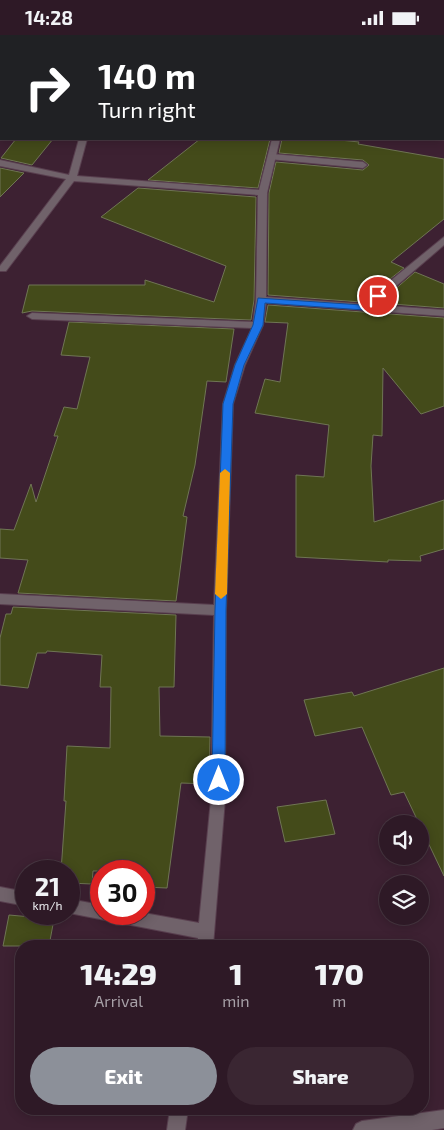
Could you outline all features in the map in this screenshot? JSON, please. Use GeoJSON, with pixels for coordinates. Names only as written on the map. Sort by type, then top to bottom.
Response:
{"type":"FeatureCollection","features":[{"type":"Feature","properties":{"kind":"street"},"geometry":{"type":"LineString","coordinates":[[3,269],[72,178],[84,140]]}},
{"type":"Feature","properties":{"kind":"street"},"geometry":{"type":"LineString","coordinates":[[152,925],[206,939],[218,799],[220,610],[228,404],[240,365],[258,325],[261,300],[263,193],[276,140]]}},
{"type":"Feature","properties":{"kind":"street"},"geometry":{"type":"LineString","coordinates":[[272,157],[363,165]]}},
{"type":"Feature","properties":{"kind":"street"},"geometry":{"type":"LineString","coordinates":[[0,163],[72,178],[263,193]]}},
{"type":"Feature","properties":{"kind":"street"},"geometry":{"type":"LineString","coordinates":[[364,308],[444,240]]}},
{"type":"Feature","properties":{"kind":"street"},"geometry":{"type":"LineString","coordinates":[[261,300],[444,313]]}},
{"type":"Feature","properties":{"kind":"street"},"geometry":{"type":"LineString","coordinates":[[32,316],[258,325]]}},
{"type":"Feature","properties":{"kind":"street"},"geometry":{"type":"LineString","coordinates":[[0,599],[220,610]]}},
{"type":"Feature","properties":{"kind":"street"},"geometry":{"type":"LineString","coordinates":[[0,894],[15,897]]}},
{"type":"Feature","properties":{"kind":"street"},"geometry":{"type":"LineString","coordinates":[[176,1130],[178,1115]]}},
{"type":"Feature","properties":{"kind":"street"},"geometry":{"type":"LineString","coordinates":[[362,1130],[444,1119]]}},
{"type":"Feature","properties":{"kind":"building"},"geometry":{"type":"Polygon","coordinates":[[[15,140],[52,140],[32,165],[1,158],[15,140]]]}},
{"type":"Feature","properties":{"kind":"building"},"geometry":{"type":"Polygon","coordinates":[[[199,140],[270,140],[258,188],[148,180],[199,140]]]}},
{"type":"Feature","properties":{"kind":"building"},"geometry":{"type":"Polygon","coordinates":[[[282,140],[340,140],[444,159],[444,219],[391,262],[404,268],[361,302],[268,295],[269,193],[276,162],[363,170],[369,165],[363,160],[279,153],[282,140]]]}},
{"type":"Feature","properties":{"kind":"building"},"geometry":{"type":"Polygon","coordinates":[[[0,168],[24,173],[0,197],[0,168]]]}},
{"type":"Feature","properties":{"kind":"building"},"geometry":{"type":"Polygon","coordinates":[[[138,188],[256,197],[254,300],[251,320],[32,311],[22,313],[29,285],[145,285],[145,280],[214,302],[226,266],[101,217],[138,188]]]}},
{"type":"Feature","properties":{"kind":"building"},"geometry":{"type":"Polygon","coordinates":[[[415,272],[444,284],[444,308],[379,303],[415,272]]]}},
{"type":"Feature","properties":{"kind":"building"},"geometry":{"type":"Polygon","coordinates":[[[268,305],[444,318],[444,406],[421,414],[383,368],[382,436],[373,435],[371,466],[374,522],[444,500],[444,549],[420,556],[421,561],[388,560],[388,562],[296,557],[296,475],[324,477],[329,425],[255,413],[265,379],[280,382],[288,323],[265,322],[268,305]]]}},
{"type":"Feature","properties":{"kind":"building"},"geometry":{"type":"Polygon","coordinates":[[[69,322],[234,329],[226,382],[207,381],[195,465],[183,516],[187,517],[176,601],[18,593],[28,560],[0,558],[0,529],[14,530],[31,484],[36,502],[58,436],[54,436],[64,407],[77,409],[90,357],[61,355],[69,322]]]}},
{"type":"Feature","properties":{"kind":"building"},"geometry":{"type":"Polygon","coordinates":[[[13,607],[176,615],[174,687],[159,687],[160,736],[210,737],[209,784],[181,783],[167,888],[155,887],[155,860],[90,860],[90,884],[80,883],[80,860],[62,860],[66,801],[64,801],[67,746],[110,748],[111,687],[100,687],[102,655],[47,651],[46,653],[37,653],[28,688],[0,685],[0,638],[6,614],[11,614],[13,607]]]}},
{"type":"Feature","properties":{"kind":"building"},"geometry":{"type":"Polygon","coordinates":[[[444,668],[444,876],[429,844],[429,815],[415,815],[404,792],[391,795],[362,727],[315,736],[304,700],[352,692],[354,696],[444,668]]]}},
{"type":"Feature","properties":{"kind":"building"},"geometry":{"type":"Polygon","coordinates":[[[326,800],[335,834],[285,842],[277,807],[326,800]]]}},
{"type":"Feature","properties":{"kind":"building"},"geometry":{"type":"Polygon","coordinates":[[[9,915],[15,916],[15,925],[53,925],[50,940],[15,940],[15,946],[3,946],[9,915]]]}},
{"type":"Feature","properties":{"kind":"slow traffic"},"geometry":{"type":"LineString","coordinates":[[221,594],[225,473]]}},
{"type":"Feature","properties":{"kind":"route"},"geometry":{"type":"LineString","coordinates":[[219,780],[220,610],[228,404],[240,365],[258,325],[261,300],[364,308],[378,296]]}}]}
